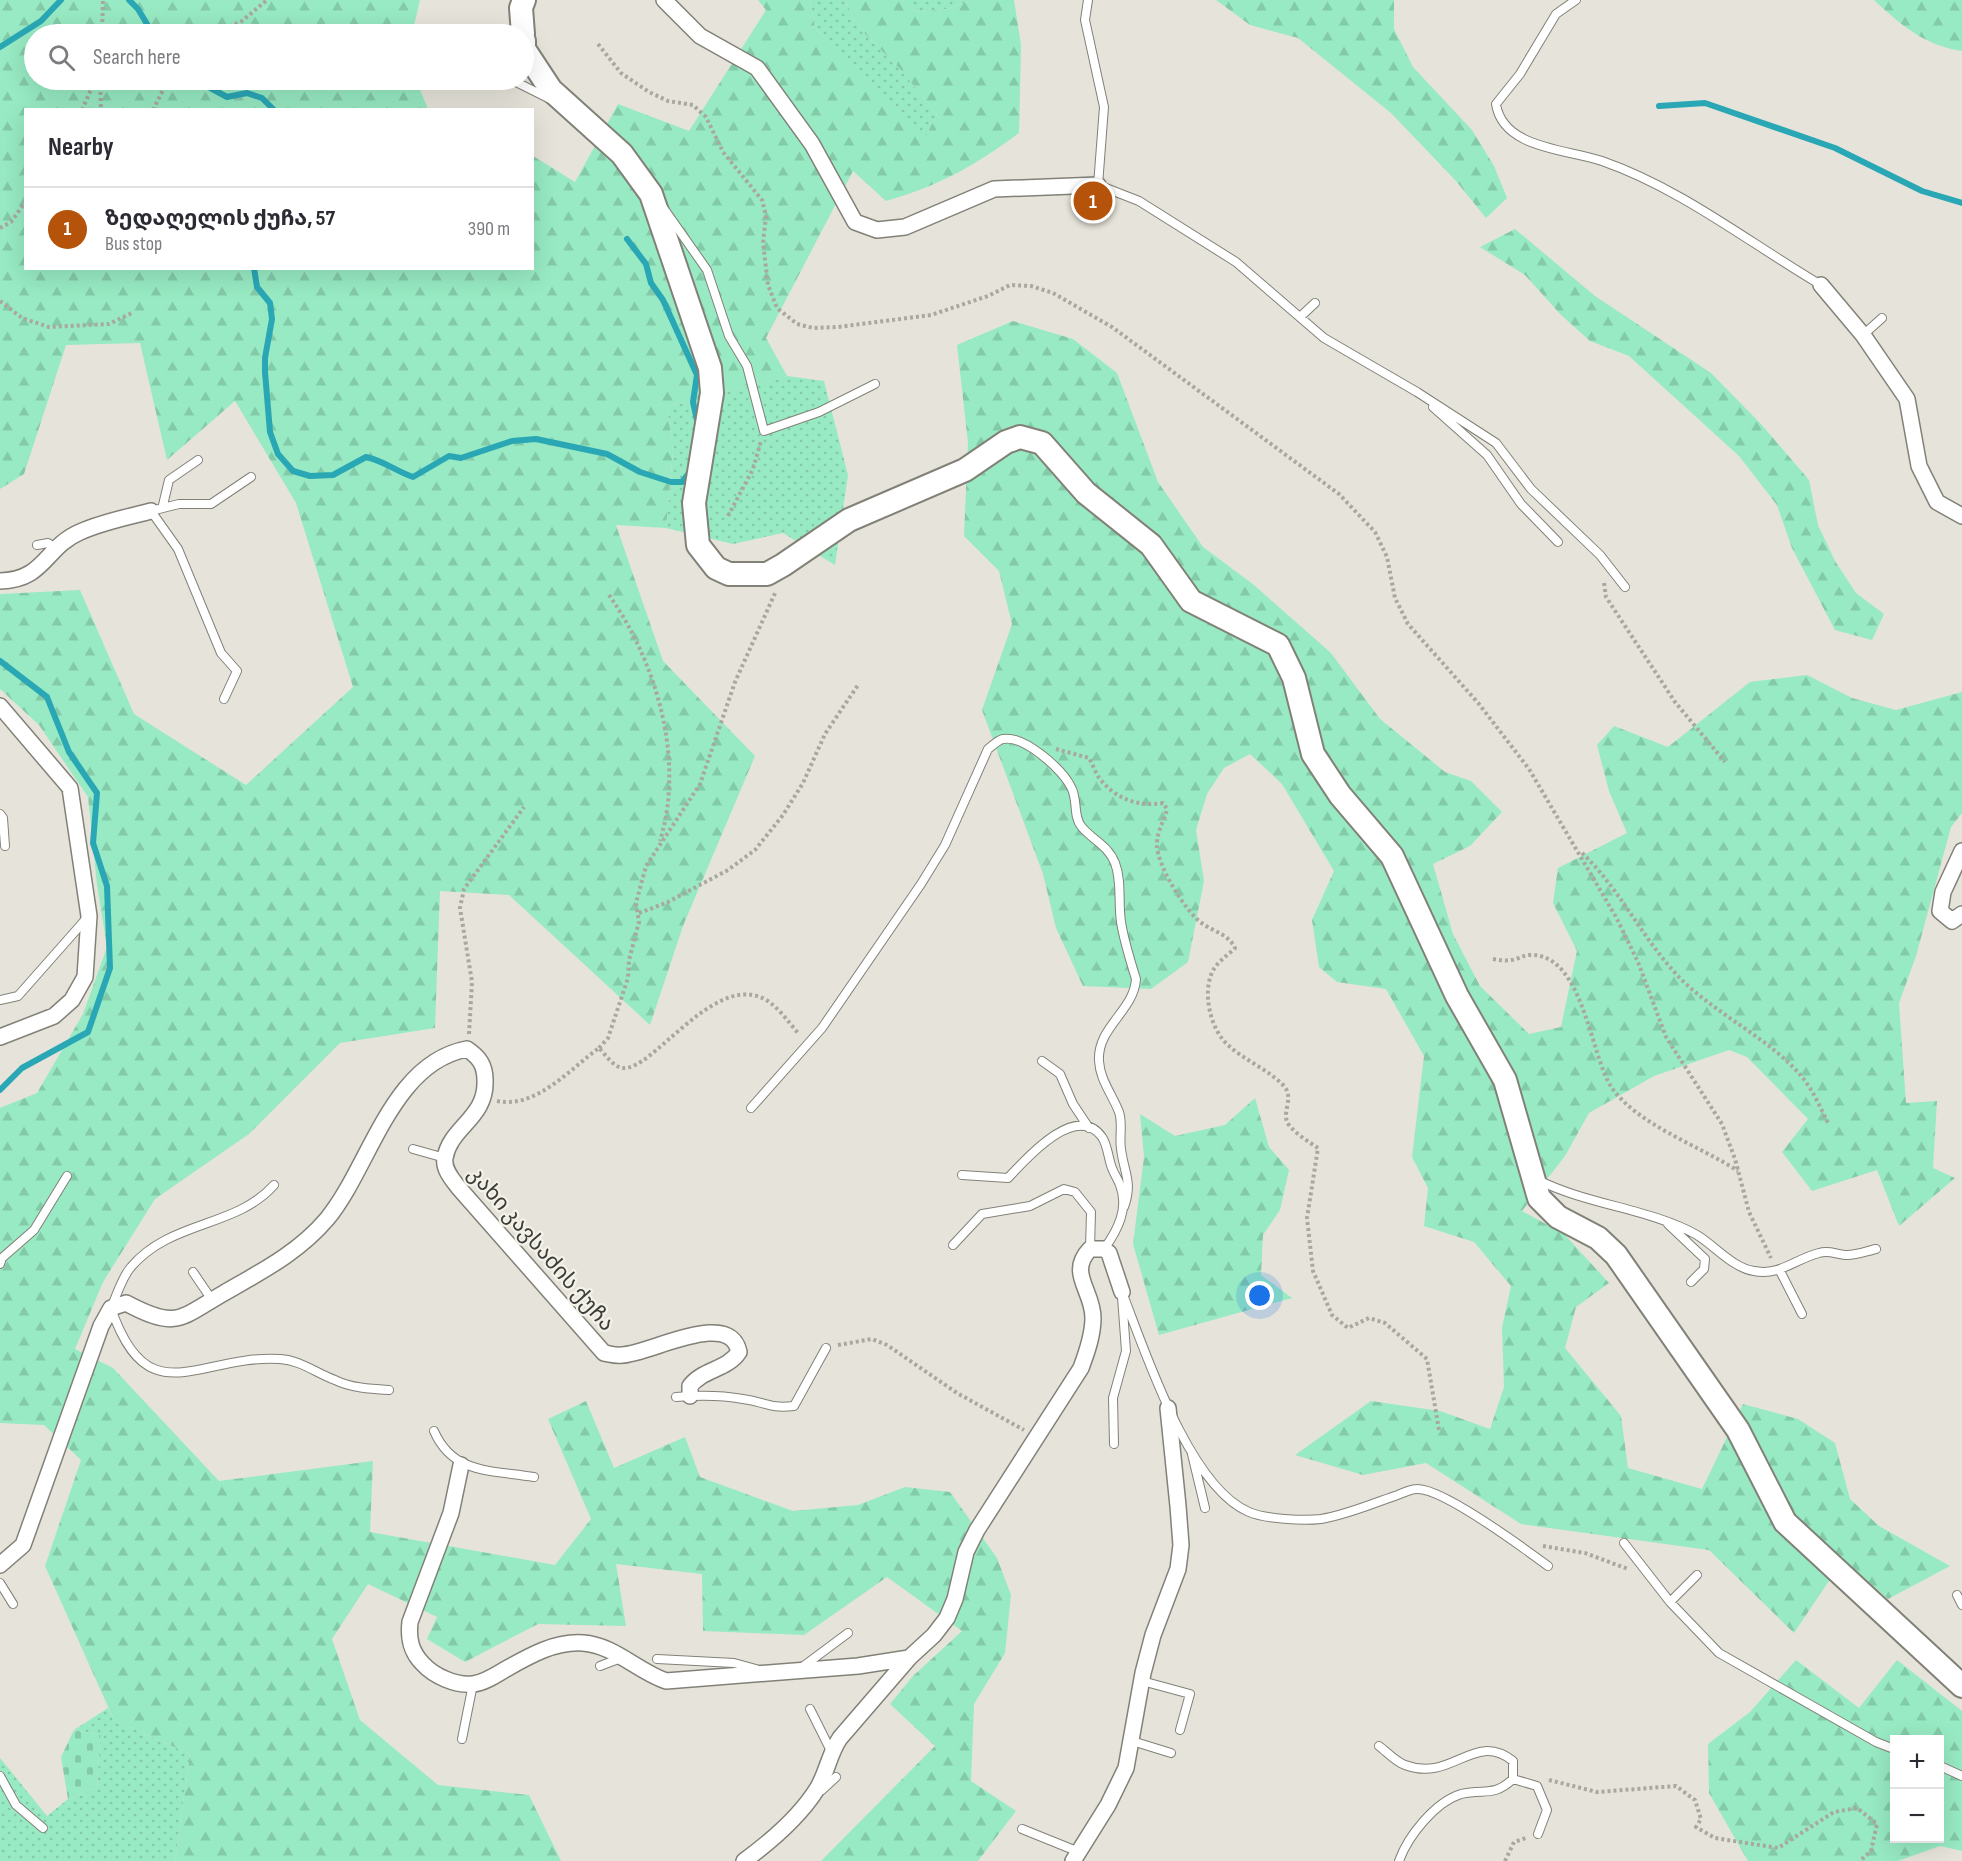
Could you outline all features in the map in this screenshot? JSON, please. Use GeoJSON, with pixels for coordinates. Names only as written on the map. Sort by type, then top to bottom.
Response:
{"type":"FeatureCollection","features":[{"type":"Feature","properties":{"kind":"street"},"geometry":{"type":"LineString","coordinates":[[522,24],[521,8],[524,0]]}},
{"type":"Feature","properties":{"kind":"street"},"geometry":{"type":"LineString","coordinates":[[664,0],[700,36],[758,68],[812,144],[855,222],[877,230],[905,227],[993,189],[1098,185]]}},
{"type":"Feature","properties":{"kind":"street"},"geometry":{"type":"LineString","coordinates":[[534,65],[550,90],[622,154],[651,194],[710,368],[712,393],[693,503],[698,545],[716,568],[729,574],[766,573],[783,566],[849,520],[965,470],[1006,442],[1020,437],[1042,443],[1086,493],[1151,545],[1191,601],[1278,645],[1294,678],[1313,754],[1340,795],[1392,856],[1457,996],[1505,1080],[1539,1198],[1558,1217],[1598,1238],[1616,1254],[1738,1430],[1785,1522],[1962,1686]]}},
{"type":"Feature","properties":{"kind":"street"},"geometry":{"type":"LineString","coordinates":[[1821,285],[1863,335],[1907,399],[1919,466],[1937,502],[1962,516]]}},
{"type":"Feature","properties":{"kind":"street"},"geometry":{"type":"LineString","coordinates":[[0,581],[31,575],[78,532],[157,508]]}},
{"type":"Feature","properties":{"kind":"street"},"geometry":{"type":"LineString","coordinates":[[0,706],[70,788],[89,916],[85,977],[72,1000],[54,1016],[0,1037]]}},
{"type":"Feature","properties":{"kind":"street"},"geometry":{"type":"LineString","coordinates":[[1962,851],[1943,892],[1940,911],[1952,921],[1962,914]]}},
{"type":"Feature","properties":{"kind":"street"},"geometry":{"type":"LineString","coordinates":[[0,1565],[23,1545],[101,1326],[111,1308],[126,1303],[158,1318],[174,1321],[282,1260],[299,1246],[343,1197],[383,1120],[424,1070],[451,1052],[467,1049],[478,1057],[485,1070],[484,1097]]}},
{"type":"Feature","properties":{"kind":"street","name":"კახი კავსაძის ქუჩა"},"geometry":{"type":"LineString","coordinates":[[484,1097],[480,1108],[452,1143],[445,1158],[446,1170],[458,1187],[604,1353],[623,1355],[716,1332],[729,1335],[737,1342],[739,1352],[732,1362],[695,1380],[683,1396]]}},
{"type":"Feature","properties":{"kind":"street"},"geometry":{"type":"LineString","coordinates":[[744,1861],[801,1809],[817,1788],[831,1751],[947,1618],[955,1599],[966,1552],[1081,1368],[1089,1347],[1093,1319],[1092,1303],[1080,1274],[1079,1264],[1097,1249],[1109,1253],[1122,1292]]}},
{"type":"Feature","properties":{"kind":"street"},"geometry":{"type":"LineString","coordinates":[[1076,1856],[1108,1805],[1126,1768],[1142,1680],[1153,1635],[1178,1569],[1180,1557],[1178,1496],[1168,1408]]}},
{"type":"Feature","properties":{"kind":"street"},"geometry":{"type":"LineString","coordinates":[[461,1465],[451,1513],[410,1622],[408,1636],[415,1656],[430,1672],[454,1682],[472,1684],[492,1677],[535,1653],[560,1645],[581,1643],[599,1645],[650,1676],[666,1681],[797,1672],[909,1659]]}},
{"type":"Feature","properties":{"kind":"lane"},"geometry":{"type":"LineString","coordinates":[[1088,0],[1085,20],[1104,107],[1098,185],[1138,201],[1236,262],[1324,338],[1417,392],[1496,443],[1531,489],[1600,555],[1625,587]]}},
{"type":"Feature","properties":{"kind":"lane"},"geometry":{"type":"LineString","coordinates":[[1576,0],[1556,14],[1520,74],[1502,93],[1496,104],[1503,123],[1522,138],[1601,161],[1659,185],[1712,214],[1739,235],[1821,285]]}},
{"type":"Feature","properties":{"kind":"lane"},"geometry":{"type":"LineString","coordinates":[[533,90],[570,107]]}},
{"type":"Feature","properties":{"kind":"lane"},"geometry":{"type":"LineString","coordinates":[[651,194],[670,214],[707,270],[729,336],[747,366],[764,431],[819,412],[875,384]]}},
{"type":"Feature","properties":{"kind":"lane"},"geometry":{"type":"LineString","coordinates":[[1300,317],[1315,303]]}},
{"type":"Feature","properties":{"kind":"lane"},"geometry":{"type":"LineString","coordinates":[[1863,335],[1882,318]]}},
{"type":"Feature","properties":{"kind":"lane"},"geometry":{"type":"LineString","coordinates":[[1417,392],[1487,455],[1521,504],[1558,542]]}},
{"type":"Feature","properties":{"kind":"lane"},"geometry":{"type":"LineString","coordinates":[[157,508],[169,480],[198,460]]}},
{"type":"Feature","properties":{"kind":"lane"},"geometry":{"type":"LineString","coordinates":[[157,508],[212,504],[251,477]]}},
{"type":"Feature","properties":{"kind":"lane"},"geometry":{"type":"LineString","coordinates":[[157,508],[178,549],[221,653],[237,671],[224,699]]}},
{"type":"Feature","properties":{"kind":"lane"},"geometry":{"type":"LineString","coordinates":[[37,545],[48,543],[57,549]]}},
{"type":"Feature","properties":{"kind":"lane"},"geometry":{"type":"LineString","coordinates":[[751,1108],[808,1043],[860,974],[927,874],[949,837],[988,749],[1002,739],[1018,741],[1037,751],[1071,787],[1077,805],[1077,819],[1081,826],[1102,843],[1114,861],[1118,874],[1120,920],[1136,979],[1136,988],[1107,1030],[1099,1047],[1099,1062],[1101,1077],[1119,1113],[1120,1147],[1129,1180],[1129,1192],[1113,1238],[1097,1249],[1091,1212],[1075,1192],[1064,1189],[1030,1206],[982,1214],[953,1245]]}},
{"type":"Feature","properties":{"kind":"lane"},"geometry":{"type":"LineString","coordinates":[[0,814],[3,818],[5,846]]}},
{"type":"Feature","properties":{"kind":"lane"},"geometry":{"type":"LineString","coordinates":[[0,1000],[18,996],[89,916]]}},
{"type":"Feature","properties":{"kind":"lane"},"geometry":{"type":"LineString","coordinates":[[1042,1061],[1060,1074],[1073,1104],[1089,1128],[1102,1136],[1120,1184],[1124,1207]]}},
{"type":"Feature","properties":{"kind":"lane"},"geometry":{"type":"LineString","coordinates":[[962,1175],[1008,1178],[1049,1137],[1077,1127],[1089,1128]]}},
{"type":"Feature","properties":{"kind":"lane"},"geometry":{"type":"LineString","coordinates":[[413,1149],[445,1158]]}},
{"type":"Feature","properties":{"kind":"lane"},"geometry":{"type":"LineString","coordinates":[[0,1264],[2,1258],[34,1230],[67,1176]]}},
{"type":"Feature","properties":{"kind":"lane"},"geometry":{"type":"LineString","coordinates":[[1531,1176],[1565,1193],[1667,1223],[1695,1234],[1740,1266],[1754,1271],[1780,1271],[1818,1253],[1834,1251],[1846,1255],[1876,1249]]}},
{"type":"Feature","properties":{"kind":"lane"},"geometry":{"type":"LineString","coordinates":[[274,1185],[261,1199],[244,1210],[185,1229],[148,1250],[129,1269],[111,1308],[120,1336],[134,1356],[151,1370],[166,1374],[257,1360],[282,1359],[310,1367],[336,1381],[388,1390]]}},
{"type":"Feature","properties":{"kind":"lane"},"geometry":{"type":"LineString","coordinates":[[1667,1223],[1705,1259],[1704,1269],[1691,1282]]}},
{"type":"Feature","properties":{"kind":"lane"},"geometry":{"type":"LineString","coordinates":[[1780,1271],[1802,1314]]}},
{"type":"Feature","properties":{"kind":"lane"},"geometry":{"type":"LineString","coordinates":[[193,1272],[212,1300]]}},
{"type":"Feature","properties":{"kind":"lane"},"geometry":{"type":"LineString","coordinates":[[1122,1292],[1168,1408],[1191,1449],[1220,1493],[1249,1513],[1288,1519],[1321,1519],[1416,1489],[1442,1494],[1515,1541],[1548,1566]]}},
{"type":"Feature","properties":{"kind":"lane"},"geometry":{"type":"LineString","coordinates":[[1114,1444],[1113,1398],[1126,1351],[1122,1292]]}},
{"type":"Feature","properties":{"kind":"lane"},"geometry":{"type":"LineString","coordinates":[[683,1396],[743,1399],[772,1408],[794,1406],[826,1348]]}},
{"type":"Feature","properties":{"kind":"lane"},"geometry":{"type":"LineString","coordinates":[[434,1431],[440,1446],[461,1465],[534,1477]]}},
{"type":"Feature","properties":{"kind":"lane"},"geometry":{"type":"LineString","coordinates":[[1191,1449],[1204,1508]]}},
{"type":"Feature","properties":{"kind":"lane"},"geometry":{"type":"LineString","coordinates":[[1624,1543],[1670,1602],[1719,1653],[1876,1742],[1890,1747]]}},
{"type":"Feature","properties":{"kind":"lane"},"geometry":{"type":"LineString","coordinates":[[1670,1602],[1697,1575]]}},
{"type":"Feature","properties":{"kind":"lane"},"geometry":{"type":"LineString","coordinates":[[0,1583],[13,1604]]}},
{"type":"Feature","properties":{"kind":"lane"},"geometry":{"type":"LineString","coordinates":[[1957,1595],[1962,1605]]}},
{"type":"Feature","properties":{"kind":"lane"},"geometry":{"type":"LineString","coordinates":[[797,1672],[848,1633]]}},
{"type":"Feature","properties":{"kind":"lane"},"geometry":{"type":"LineString","coordinates":[[600,1666],[622,1658]]}},
{"type":"Feature","properties":{"kind":"lane"},"geometry":{"type":"LineString","coordinates":[[657,1659],[734,1663],[768,1673]]}},
{"type":"Feature","properties":{"kind":"lane"},"geometry":{"type":"LineString","coordinates":[[1142,1680],[1190,1694],[1180,1730]]}},
{"type":"Feature","properties":{"kind":"lane"},"geometry":{"type":"LineString","coordinates":[[462,1739],[472,1684]]}},
{"type":"Feature","properties":{"kind":"lane"},"geometry":{"type":"LineString","coordinates":[[810,1709],[831,1751]]}},
{"type":"Feature","properties":{"kind":"lane"},"geometry":{"type":"LineString","coordinates":[[1132,1741],[1171,1753]]}},
{"type":"Feature","properties":{"kind":"lane"},"geometry":{"type":"LineString","coordinates":[[1378,1746],[1405,1765],[1431,1769],[1456,1763],[1481,1749],[1501,1751],[1513,1761],[1513,1779],[1500,1790],[1461,1794],[1443,1804],[1409,1840],[1399,1861]]}},
{"type":"Feature","properties":{"kind":"lane"},"geometry":{"type":"LineString","coordinates":[[1944,1768],[1962,1776]]}},
{"type":"Feature","properties":{"kind":"lane"},"geometry":{"type":"LineString","coordinates":[[0,1776],[16,1805],[43,1828]]}},
{"type":"Feature","properties":{"kind":"lane"},"geometry":{"type":"LineString","coordinates":[[801,1809],[836,1777]]}},
{"type":"Feature","properties":{"kind":"lane"},"geometry":{"type":"LineString","coordinates":[[1513,1779],[1537,1786],[1547,1810],[1538,1834]]}},
{"type":"Feature","properties":{"kind":"lane"},"geometry":{"type":"LineString","coordinates":[[1022,1829],[1076,1856]]}},
{"type":"Feature","properties":{"kind":"path"},"geometry":{"type":"LineString","coordinates":[[102,24],[103,0]]}},
{"type":"Feature","properties":{"kind":"path"},"geometry":{"type":"LineString","coordinates":[[235,24],[267,0]]}},
{"type":"Feature","properties":{"kind":"path"},"geometry":{"type":"LineString","coordinates":[[598,44],[621,73],[649,92],[669,100],[693,105],[706,117],[723,152],[762,200],[766,216],[763,243],[768,285],[777,308],[796,324],[813,328],[838,327],[931,315],[988,296],[1010,285],[1030,286],[1053,293],[1112,327],[1339,494],[1375,532],[1387,557],[1395,598],[1408,624],[1503,733],[1577,848],[1638,962],[1666,1037],[1722,1124],[1749,1212],[1762,1244],[1780,1271]]}},
{"type":"Feature","properties":{"kind":"path"},"geometry":{"type":"LineString","coordinates":[[83,108],[91,90]]}},
{"type":"Feature","properties":{"kind":"path"},"geometry":{"type":"LineString","coordinates":[[100,90],[101,108]]}},
{"type":"Feature","properties":{"kind":"path"},"geometry":{"type":"LineString","coordinates":[[154,108],[163,90]]}},
{"type":"Feature","properties":{"kind":"path"},"geometry":{"type":"LineString","coordinates":[[0,228],[11,222],[24,204]]}},
{"type":"Feature","properties":{"kind":"path"},"geometry":{"type":"LineString","coordinates":[[0,301],[22,318],[49,327],[109,324],[134,312]]}},
{"type":"Feature","properties":{"kind":"path"},"geometry":{"type":"LineString","coordinates":[[728,516],[753,469],[764,431]]}},
{"type":"Feature","properties":{"kind":"path"},"geometry":{"type":"LineString","coordinates":[[1600,555],[1606,597],[1675,702],[1725,762]]}},
{"type":"Feature","properties":{"kind":"path"},"geometry":{"type":"LineString","coordinates":[[484,1097],[501,1102],[525,1101],[544,1090],[599,1048],[608,1038],[628,978],[628,960],[639,922],[636,903],[646,866],[659,843],[684,812],[700,784],[735,682],[772,603],[783,566]]}},
{"type":"Feature","properties":{"kind":"path"},"geometry":{"type":"LineString","coordinates":[[609,595],[626,619],[653,678],[667,742],[669,813],[659,843]]}},
{"type":"Feature","properties":{"kind":"path"},"geometry":{"type":"LineString","coordinates":[[639,913],[666,903],[728,870],[755,850],[783,815],[804,783],[825,734],[858,684]]}},
{"type":"Feature","properties":{"kind":"path"},"geometry":{"type":"LineString","coordinates":[[1051,746],[1089,758],[1099,778],[1130,802],[1148,806],[1163,803],[1167,809],[1158,829],[1156,848],[1171,882],[1187,910],[1200,922],[1231,939],[1235,948],[1221,959],[1210,976],[1209,1000],[1213,1023],[1225,1042],[1285,1087],[1290,1100],[1286,1115],[1288,1124],[1318,1148],[1307,1218],[1313,1271],[1332,1315],[1348,1328],[1369,1318],[1385,1323],[1427,1359],[1438,1430]]}},
{"type":"Feature","properties":{"kind":"path"},"geometry":{"type":"LineString","coordinates":[[467,1049],[472,982],[460,908],[464,889],[525,807]]}},
{"type":"Feature","properties":{"kind":"path"},"geometry":{"type":"LineString","coordinates":[[1577,848],[1602,872],[1646,937],[1679,977],[1784,1059],[1803,1078],[1829,1125]]}},
{"type":"Feature","properties":{"kind":"path"},"geometry":{"type":"LineString","coordinates":[[1493,959],[1512,960],[1529,955],[1542,958],[1555,965],[1579,995],[1611,1087],[1630,1107],[1738,1172]]}},
{"type":"Feature","properties":{"kind":"path"},"geometry":{"type":"LineString","coordinates":[[599,1048],[616,1066],[626,1068],[637,1065],[668,1037],[724,998],[738,994],[759,996],[774,1006],[808,1043]]}},
{"type":"Feature","properties":{"kind":"path"},"geometry":{"type":"LineString","coordinates":[[826,1348],[872,1339],[886,1345],[957,1393],[1036,1437]]}},
{"type":"Feature","properties":{"kind":"path"},"geometry":{"type":"LineString","coordinates":[[1515,1541],[1586,1553],[1652,1578]]}},
{"type":"Feature","properties":{"kind":"path"},"geometry":{"type":"LineString","coordinates":[[1546,1780],[1597,1792],[1676,1786],[1695,1800],[1701,1819],[1696,1827],[1715,1838],[1778,1848],[1834,1812],[1857,1808],[1877,1824],[1871,1851],[1860,1861]]}},
{"type":"Feature","properties":{"kind":"path"},"geometry":{"type":"LineString","coordinates":[[1505,1861],[1514,1842],[1538,1834]]}},
{"type":"Feature","properties":{"kind":"green space"},"geometry":{"type":"Polygon","coordinates":[[[0,0],[420,0],[414,24],[24,24],[24,90],[420,90],[428,108],[24,108],[24,270],[534,270],[534,157],[575,182],[618,104],[689,131],[766,10],[758,0],[810,0],[815,28],[926,136],[937,114],[900,69],[861,30],[844,0],[902,0],[915,12],[948,9],[971,0],[1014,0],[1021,45],[1019,133],[956,173],[924,188],[886,201],[853,171],[766,338],[787,376],[667,407],[673,451],[666,528],[616,525],[663,661],[755,756],[683,926],[650,1025],[509,895],[440,891],[435,1028],[340,1043],[249,1134],[155,1199],[103,1282],[75,1349],[113,1368],[219,1481],[373,1461],[370,1532],[555,1565],[591,1519],[548,1419],[586,1401],[614,1468],[685,1437],[700,1477],[793,1511],[858,1505],[905,1487],[950,1492],[997,1558],[1011,1595],[1005,1653],[974,1704],[971,1781],[1016,1811],[978,1861],[821,1861],[935,1746],[890,1704],[913,1676],[962,1631],[887,1577],[804,1635],[703,1631],[702,1574],[616,1564],[626,1626],[538,1624],[465,1662],[427,1639],[437,1617],[368,1584],[332,1639],[360,1720],[438,1785],[529,1795],[561,1861],[175,1861],[190,1754],[114,1720],[45,1566],[81,1460],[44,1425],[0,1423],[0,1108],[37,1093],[83,1014],[107,947],[97,885],[88,797],[39,725],[0,689],[0,594],[80,590],[134,714],[246,785],[353,687],[296,503],[235,401],[167,460],[140,343],[66,345],[24,474],[0,489],[0,0]]]}},
{"type":"Feature","properties":{"kind":"green space"},"geometry":{"type":"Polygon","coordinates":[[[810,0],[844,0],[861,30],[900,69],[937,114],[926,137],[815,28],[810,0]]]}},
{"type":"Feature","properties":{"kind":"green space"},"geometry":{"type":"Polygon","coordinates":[[[902,0],[971,0],[948,9],[915,12],[902,0]]]}},
{"type":"Feature","properties":{"kind":"green space"},"geometry":{"type":"Polygon","coordinates":[[[1216,0],[1394,0],[1394,29],[1413,67],[1472,130],[1494,166],[1507,198],[1486,218],[1456,181],[1391,113],[1298,38],[1250,25],[1216,0]]]}},
{"type":"Feature","properties":{"kind":"green space"},"geometry":{"type":"Polygon","coordinates":[[[1874,0],[1962,0],[1962,51],[1936,44],[1914,33],[1874,0]]]}},
{"type":"Feature","properties":{"kind":"green space"},"geometry":{"type":"Polygon","coordinates":[[[1515,229],[1595,296],[1711,373],[1761,424],[1809,480],[1818,525],[1835,561],[1856,593],[1884,614],[1872,640],[1835,630],[1792,548],[1777,505],[1739,456],[1629,356],[1590,341],[1561,315],[1525,275],[1480,247],[1515,229]]]}},
{"type":"Feature","properties":{"kind":"green space"},"geometry":{"type":"Polygon","coordinates":[[[1013,321],[1073,339],[1117,373],[1158,482],[1203,547],[1254,585],[1331,653],[1380,719],[1445,772],[1471,781],[1502,812],[1470,846],[1433,864],[1453,934],[1480,986],[1529,1034],[1561,1027],[1577,951],[1553,903],[1558,868],[1627,833],[1609,791],[1597,745],[1614,726],[1668,747],[1750,682],[1807,675],[1852,698],[1896,710],[1962,692],[1962,813],[1951,827],[1916,956],[1899,1003],[1906,1103],[1937,1101],[1933,1168],[1955,1178],[1899,1226],[1877,1170],[1812,1191],[1782,1152],[1808,1119],[1747,1057],[1729,1050],[1654,1076],[1589,1113],[1565,1156],[1522,1211],[1564,1234],[1609,1283],[1576,1307],[1565,1348],[1621,1416],[1628,1468],[1702,1489],[1743,1404],[1798,1419],[1835,1443],[1850,1499],[1879,1526],[1950,1566],[1888,1599],[1843,1560],[1794,1633],[1709,1550],[1521,1524],[1426,1463],[1363,1475],[1295,1455],[1371,1401],[1440,1411],[1490,1429],[1504,1387],[1502,1328],[1511,1286],[1474,1242],[1424,1226],[1428,1188],[1412,1157],[1424,1056],[1386,989],[1337,982],[1319,967],[1312,920],[1334,871],[1282,784],[1250,754],[1224,768],[1207,794],[1196,830],[1204,881],[1188,962],[1151,989],[1083,986],[1056,928],[1043,874],[982,710],[1012,624],[999,571],[964,536],[968,443],[957,345],[1013,321]]]}},
{"type":"Feature","properties":{"kind":"green space"},"geometry":{"type":"Polygon","coordinates":[[[787,376],[824,381],[848,475],[835,565],[783,533],[733,544],[666,528],[673,451],[667,407],[787,376]]]}},
{"type":"Feature","properties":{"kind":"green space"},"geometry":{"type":"Polygon","coordinates":[[[1255,1098],[1269,1147],[1289,1170],[1280,1210],[1263,1235],[1261,1275],[1292,1298],[1159,1335],[1133,1244],[1144,1157],[1140,1114],[1175,1136],[1225,1125],[1255,1098]]]}},
{"type":"Feature","properties":{"kind":"green space"},"geometry":{"type":"Polygon","coordinates":[[[1796,1660],[1859,1708],[1897,1660],[1962,1711],[1962,1851],[1940,1846],[1898,1861],[1748,1861],[1709,1793],[1708,1744],[1750,1712],[1796,1660]]]}},
{"type":"Feature","properties":{"kind":"green space"},"geometry":{"type":"Polygon","coordinates":[[[108,1708],[114,1720],[190,1754],[175,1861],[0,1861],[0,1758],[47,1816],[68,1799],[97,1788],[100,1735],[74,1730],[108,1708]]]}},
{"type":"Feature","properties":{"kind":"green space"},"geometry":{"type":"Polygon","coordinates":[[[74,1730],[100,1735],[97,1788],[68,1799],[61,1757],[74,1730]]]}},
{"type":"Feature","properties":{"kind":"waterway"},"geometry":{"type":"LineString","coordinates":[[36,24],[61,0]]}},
{"type":"Feature","properties":{"kind":"waterway"},"geometry":{"type":"LineString","coordinates":[[129,0],[147,24]]}},
{"type":"Feature","properties":{"kind":"waterway"},"geometry":{"type":"LineString","coordinates":[[0,47],[24,32]]}},
{"type":"Feature","properties":{"kind":"waterway"},"geometry":{"type":"LineString","coordinates":[[214,90],[227,97],[247,93],[262,98],[272,108]]}},
{"type":"Feature","properties":{"kind":"waterway"},"geometry":{"type":"LineString","coordinates":[[1659,106],[1705,103],[1835,148],[1922,191],[1962,203]]}},
{"type":"Feature","properties":{"kind":"waterway"},"geometry":{"type":"LineString","coordinates":[[627,239],[646,264],[651,283],[663,300],[697,375],[693,402],[697,420]]}},
{"type":"Feature","properties":{"kind":"waterway"},"geometry":{"type":"LineString","coordinates":[[254,270],[257,287],[270,303],[272,319],[265,358],[270,432],[278,454],[293,471],[310,476],[333,475],[366,457],[413,477],[449,456],[461,458],[512,441],[536,439],[607,454],[640,472],[671,482],[682,482],[692,469]]}},
{"type":"Feature","properties":{"kind":"waterway"},"geometry":{"type":"LineString","coordinates":[[0,661],[47,697],[69,752],[97,793],[93,843],[107,886],[110,968],[88,1032],[22,1068],[0,1090]]}},
{"type":"Feature","properties":{"kind":"place","name":"ზედაღელის ქუჩა, 57"},"geometry":{"type":"Point","coordinates":[1093,201]}}]}
